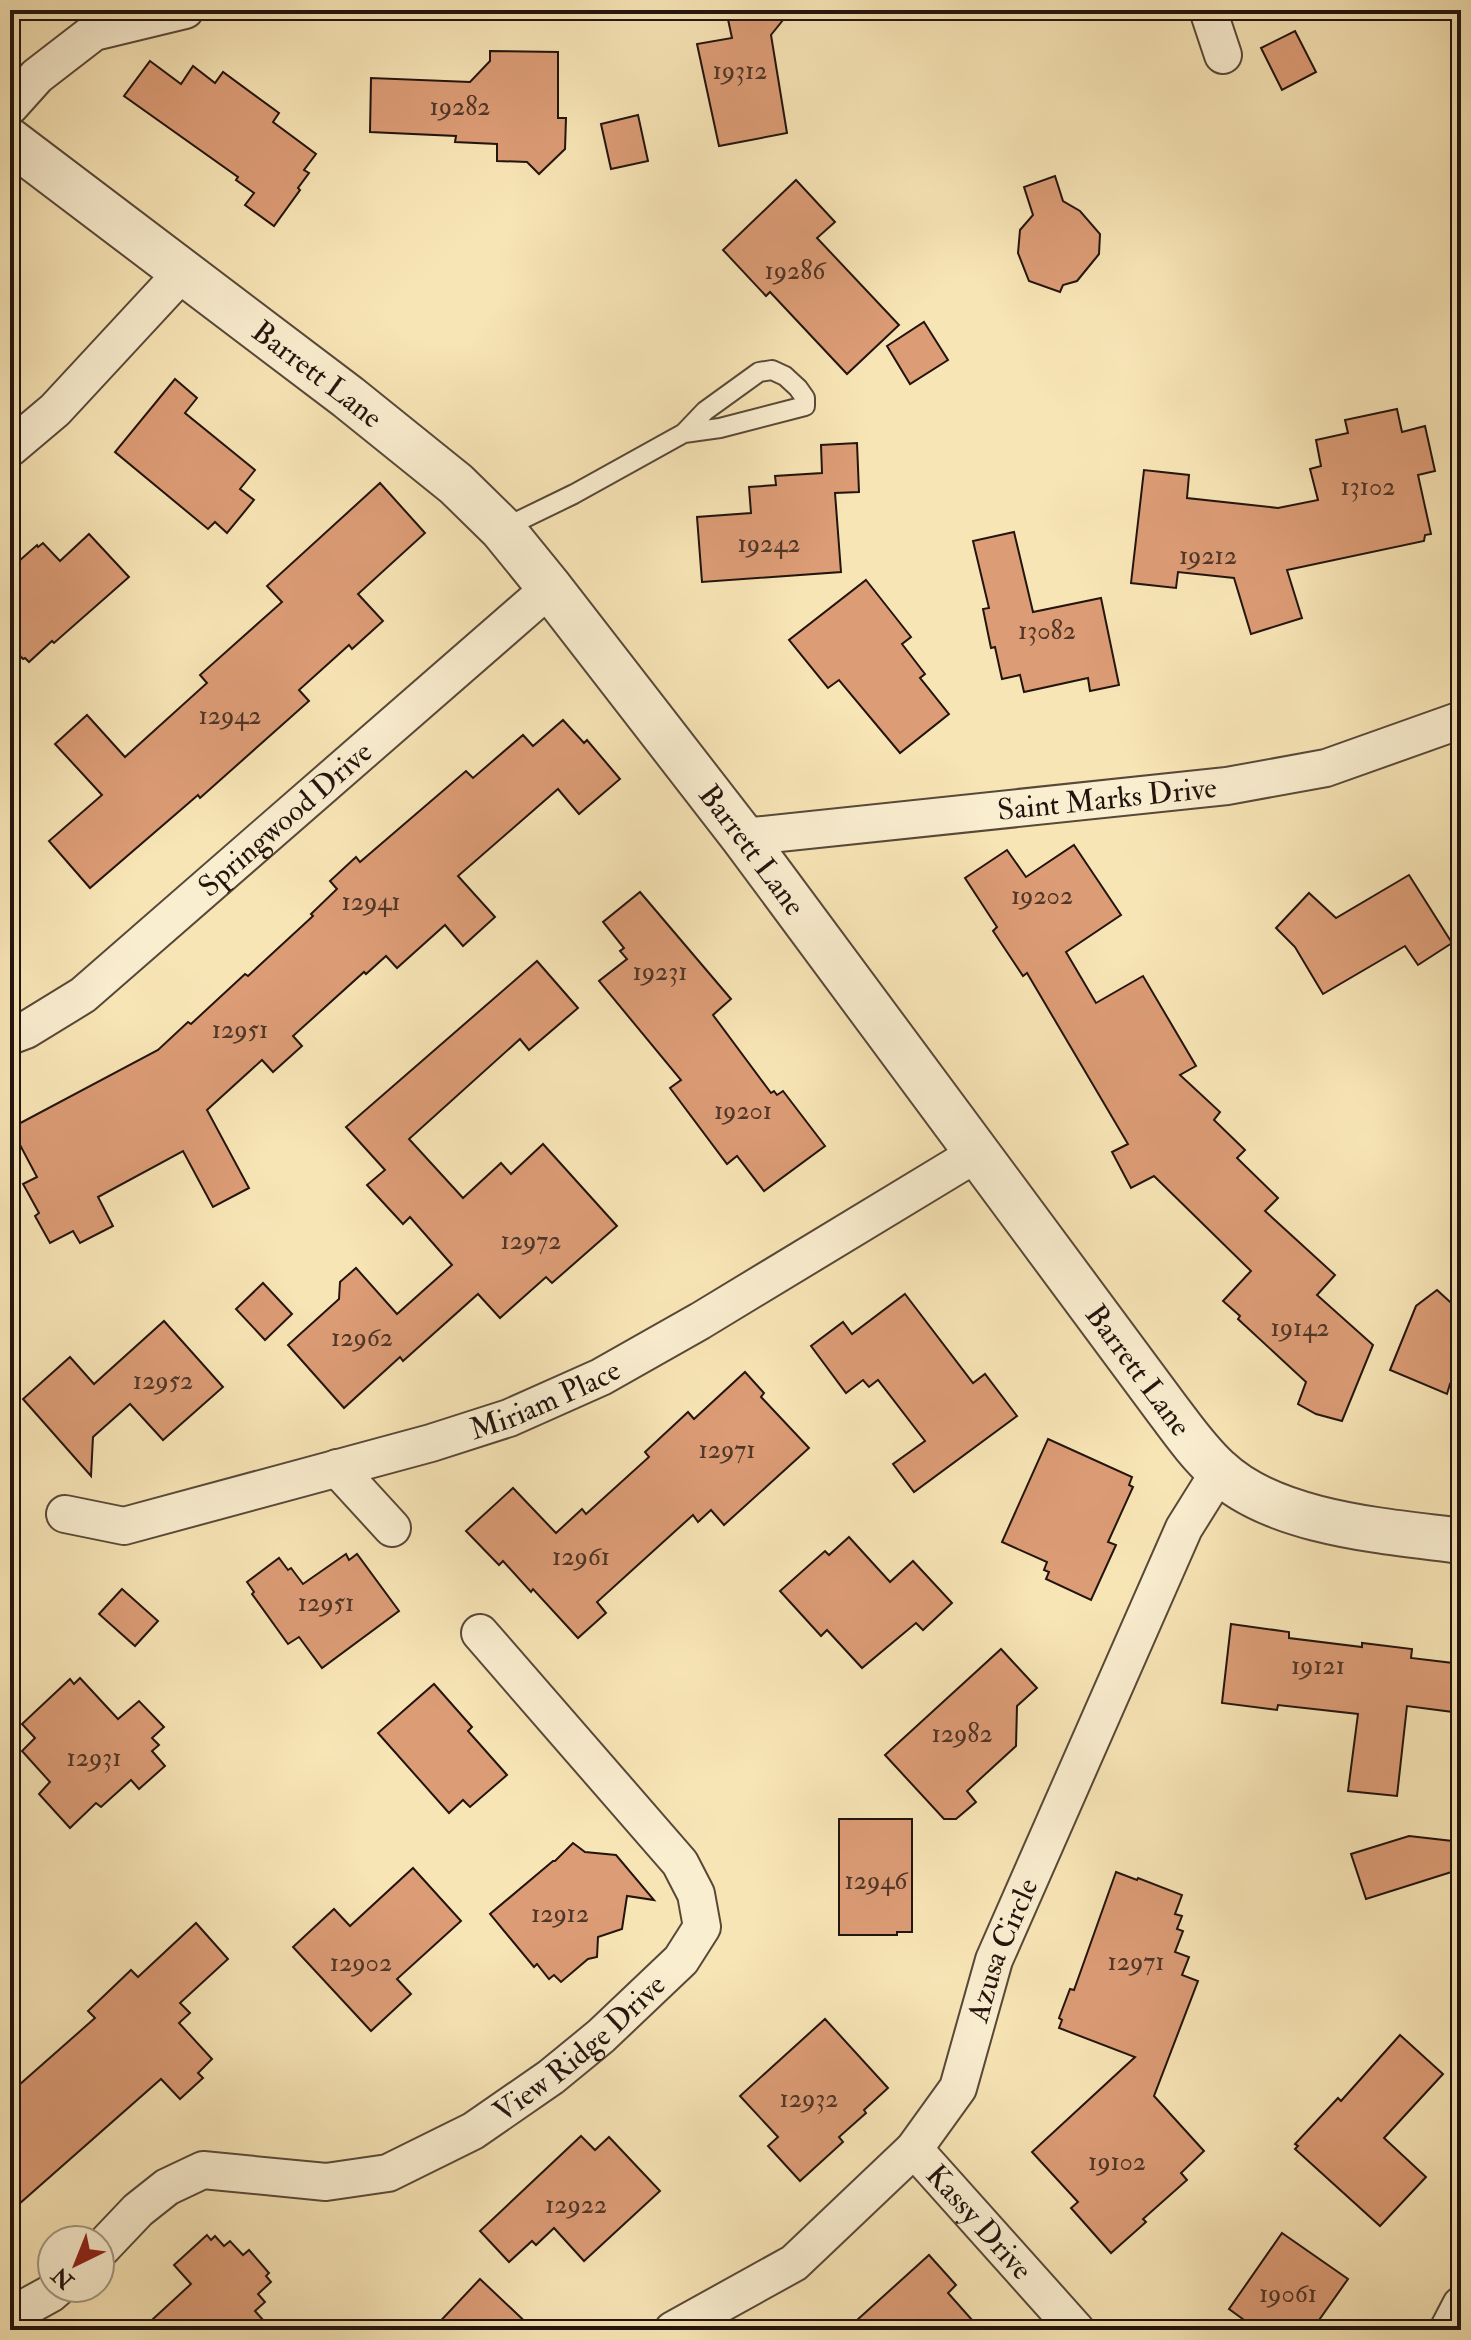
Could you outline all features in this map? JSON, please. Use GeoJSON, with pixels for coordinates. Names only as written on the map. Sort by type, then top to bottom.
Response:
{"type":"FeatureCollection","features":[{"type":"Feature","properties":{"kind":"street"},"geometry":{"type":"LineString","coordinates":[[10,106],[37,76],[94,32],[185,10]]}},
{"type":"Feature","properties":{"kind":"street"},"geometry":{"type":"LineString","coordinates":[[1208,10],[1223,55]]}},
{"type":"Feature","properties":{"kind":"street","name":"Barrett Lane"},"geometry":{"type":"LineString","coordinates":[[10,141],[348,397],[456,484],[502,529],[743,837],[1167,1409],[1219,1472],[1247,1492],[1273,1505],[1302,1514],[1461,1541]]}},
{"type":"Feature","properties":{"kind":"street"},"geometry":{"type":"LineString","coordinates":[[10,448],[55,410],[182,273]]}},
{"type":"Feature","properties":{"kind":"street","name":"Springwood Drive"},"geometry":{"type":"LineString","coordinates":[[10,1036],[26,1030],[83,995],[550,588]]}},
{"type":"Feature","properties":{"kind":"street","name":"Saint Marks Drive"},"geometry":{"type":"LineString","coordinates":[[743,837],[1227,786],[1326,768],[1461,720]]}},
{"type":"Feature","properties":{"kind":"street","name":"Miriam Place"},"geometry":{"type":"LineString","coordinates":[[65,1514],[124,1526],[431,1443],[509,1418],[601,1377],[700,1321],[979,1152]]}},
{"type":"Feature","properties":{"kind":"street"},"geometry":{"type":"LineString","coordinates":[[337,1468],[392,1528]]}},
{"type":"Feature","properties":{"kind":"street","name":"Azusa Circle"},"geometry":{"type":"LineString","coordinates":[[673,2330],[794,2263],[914,2149],[958,2088],[994,1960],[1184,1528],[1219,1472]]}},
{"type":"Feature","properties":{"kind":"street","name":"View Ridge Drive"},"geometry":{"type":"LineString","coordinates":[[116,2233],[138,2210],[167,2187],[203,2170],[326,2182],[388,2173],[473,2131],[551,2077],[601,2036],[681,1960],[702,1927],[696,1894],[680,1863],[480,1633]]}},
{"type":"Feature","properties":{"kind":"street","name":"Kassy Drive"},"geometry":{"type":"LineString","coordinates":[[914,2149],[1076,2330]]}},
{"type":"Feature","properties":{"kind":"street"},"geometry":{"type":"LineString","coordinates":[[10,2316],[36,2302]]}},
{"type":"Feature","properties":{"kind":"street"},"geometry":{"type":"LineString","coordinates":[[1448,2330],[1461,2305]]}},
{"type":"Feature","properties":{"kind":"lane"},"geometry":{"type":"LineString","coordinates":[[502,529],[574,494],[684,433],[705,411],[759,372],[772,370],[785,376],[805,398],[805,406],[720,428],[684,433]]}},
{"type":"Feature","properties":{"kind":"building"},"geometry":{"type":"Polygon","coordinates":[[[726,10],[791,10],[771,35],[787,133],[719,146],[697,44],[732,38],[726,10]]]}},
{"type":"Feature","properties":{"kind":"building"},"geometry":{"type":"Polygon","coordinates":[[[1295,31],[1316,72],[1282,90],[1261,48],[1295,31]]]}},
{"type":"Feature","properties":{"kind":"building"},"geometry":{"type":"Polygon","coordinates":[[[490,51],[558,52],[558,118],[566,118],[565,149],[539,174],[527,162],[497,161],[497,144],[455,142],[456,136],[370,132],[371,78],[470,82],[490,61],[490,51]]]}},
{"type":"Feature","properties":{"kind":"building"},"geometry":{"type":"Polygon","coordinates":[[[150,61],[181,84],[193,66],[215,83],[223,72],[279,113],[273,122],[316,154],[304,170],[309,173],[298,188],[300,190],[274,226],[245,205],[254,193],[236,180],[238,177],[124,96],[150,61]]]}},
{"type":"Feature","properties":{"kind":"building"},"geometry":{"type":"Polygon","coordinates":[[[638,115],[648,161],[611,169],[601,124],[638,115]]]}},
{"type":"Feature","properties":{"kind":"building"},"geometry":{"type":"Polygon","coordinates":[[[1055,176],[1063,201],[1080,211],[1100,234],[1099,254],[1077,281],[1063,285],[1060,292],[1029,281],[1018,253],[1020,230],[1033,215],[1024,187],[1055,176]]]}},
{"type":"Feature","properties":{"kind":"building"},"geometry":{"type":"Polygon","coordinates":[[[796,180],[835,222],[817,238],[899,325],[847,374],[770,292],[766,296],[723,250],[796,180]]]}},
{"type":"Feature","properties":{"kind":"building"},"geometry":{"type":"Polygon","coordinates":[[[924,322],[948,360],[910,384],[887,346],[924,322]]]}},
{"type":"Feature","properties":{"kind":"building"},"geometry":{"type":"Polygon","coordinates":[[[175,379],[197,398],[185,413],[255,470],[240,489],[254,500],[227,533],[215,522],[208,529],[115,452],[175,379]]]}},
{"type":"Feature","properties":{"kind":"building"},"geometry":{"type":"Polygon","coordinates":[[[1397,409],[1402,432],[1425,426],[1435,471],[1418,475],[1431,534],[1425,535],[1424,541],[1287,570],[1302,618],[1251,634],[1234,578],[1178,572],[1176,588],[1131,583],[1144,470],[1189,475],[1187,498],[1278,508],[1318,500],[1310,469],[1321,466],[1316,440],[1348,433],[1345,420],[1397,409]]]}},
{"type":"Feature","properties":{"kind":"building"},"geometry":{"type":"Polygon","coordinates":[[[857,443],[859,492],[835,493],[841,572],[702,582],[697,517],[751,513],[749,487],[776,485],[775,476],[822,473],[821,445],[857,443]]]}},
{"type":"Feature","properties":{"kind":"building"},"geometry":{"type":"Polygon","coordinates":[[[380,483],[425,533],[358,594],[383,621],[352,649],[349,645],[299,690],[309,701],[200,798],[198,795],[90,888],[49,841],[102,795],[55,744],[87,715],[125,757],[207,683],[200,675],[282,602],[267,586],[380,483]]]}},
{"type":"Feature","properties":{"kind":"building"},"geometry":{"type":"Polygon","coordinates":[[[1014,532],[1033,612],[1101,598],[1119,685],[1090,691],[1088,678],[1024,692],[1020,675],[1002,679],[995,647],[991,648],[983,609],[989,608],[973,541],[1014,532]]]}},
{"type":"Feature","properties":{"kind":"building"},"geometry":{"type":"Polygon","coordinates":[[[89,534],[129,577],[29,662],[10,645],[10,569],[43,543],[60,561],[89,534]]]}},
{"type":"Feature","properties":{"kind":"building"},"geometry":{"type":"Polygon","coordinates":[[[866,580],[911,637],[902,644],[925,674],[920,678],[949,714],[900,753],[839,680],[828,688],[789,640],[866,580]]]}},
{"type":"Feature","properties":{"kind":"building"},"geometry":{"type":"Polygon","coordinates":[[[563,720],[584,743],[587,740],[620,779],[579,814],[558,789],[458,876],[495,917],[463,946],[445,925],[397,968],[386,956],[293,1036],[302,1046],[273,1072],[262,1060],[207,1110],[249,1188],[213,1207],[183,1151],[98,1197],[113,1226],[80,1243],[73,1231],[50,1243],[35,1216],[39,1213],[23,1184],[37,1177],[11,1128],[158,1050],[245,974],[248,976],[313,916],[311,914],[337,889],[330,881],[356,857],[360,862],[466,771],[473,778],[523,735],[533,746],[563,720]]]}},
{"type":"Feature","properties":{"kind":"building"},"geometry":{"type":"Polygon","coordinates":[[[1074,845],[1121,915],[1066,952],[1096,1003],[1143,976],[1196,1066],[1180,1075],[1220,1112],[1214,1120],[1245,1150],[1237,1158],[1278,1198],[1265,1211],[1335,1275],[1317,1295],[1373,1345],[1342,1421],[1316,1414],[1298,1404],[1306,1382],[1238,1319],[1240,1316],[1223,1301],[1251,1271],[1154,1176],[1131,1188],[1112,1152],[1128,1144],[1027,973],[1023,976],[993,931],[997,927],[965,878],[1007,850],[1026,877],[1074,845]]]}},
{"type":"Feature","properties":{"kind":"building"},"geometry":{"type":"Polygon","coordinates":[[[1409,875],[1452,943],[1418,965],[1405,946],[1323,994],[1295,947],[1276,928],[1309,893],[1336,918],[1409,875]]]}},
{"type":"Feature","properties":{"kind":"building"},"geometry":{"type":"Polygon","coordinates":[[[640,892],[731,999],[713,1015],[771,1093],[774,1091],[777,1095],[783,1091],[825,1146],[764,1191],[737,1156],[727,1164],[670,1088],[681,1080],[599,981],[627,959],[620,951],[624,948],[603,922],[640,892]]]}},
{"type":"Feature","properties":{"kind":"building"},"geometry":{"type":"Polygon","coordinates":[[[537,961],[578,1008],[529,1050],[520,1039],[409,1139],[463,1198],[501,1163],[511,1174],[543,1144],[617,1226],[552,1283],[546,1277],[500,1318],[478,1294],[403,1361],[400,1357],[344,1408],[288,1345],[339,1299],[340,1282],[356,1268],[397,1314],[452,1265],[410,1217],[403,1224],[367,1185],[385,1170],[346,1127],[537,961]]]}},
{"type":"Feature","properties":{"kind":"building"},"geometry":{"type":"Polygon","coordinates":[[[263,1283],[292,1314],[265,1340],[236,1309],[263,1283]]]}},
{"type":"Feature","properties":{"kind":"building"},"geometry":{"type":"Polygon","coordinates":[[[1437,1290],[1461,1312],[1461,1389],[1450,1384],[1447,1394],[1390,1370],[1416,1306],[1437,1290]]]}},
{"type":"Feature","properties":{"kind":"building"},"geometry":{"type":"Polygon","coordinates":[[[905,1294],[973,1383],[985,1374],[1017,1416],[914,1492],[893,1464],[925,1441],[878,1380],[869,1387],[863,1380],[846,1393],[811,1346],[843,1322],[852,1334],[905,1294]]]}},
{"type":"Feature","properties":{"kind":"building"},"geometry":{"type":"Polygon","coordinates":[[[164,1321],[223,1387],[163,1440],[130,1404],[93,1437],[91,1476],[23,1399],[70,1357],[94,1384],[164,1321]]]}},
{"type":"Feature","properties":{"kind":"building"},"geometry":{"type":"Polygon","coordinates":[[[745,1372],[764,1393],[761,1397],[809,1448],[724,1525],[711,1510],[698,1522],[693,1515],[597,1602],[606,1613],[578,1638],[533,1589],[531,1592],[503,1561],[499,1565],[466,1531],[513,1488],[556,1533],[582,1509],[586,1514],[649,1457],[645,1452],[688,1412],[694,1419],[745,1372]]]}},
{"type":"Feature","properties":{"kind":"building"},"geometry":{"type":"Polygon","coordinates":[[[1048,1439],[1132,1477],[1129,1485],[1133,1487],[1108,1542],[1116,1545],[1091,1600],[1046,1579],[1049,1572],[1044,1570],[1047,1562],[1002,1542],[1048,1439]]]}},
{"type":"Feature","properties":{"kind":"building"},"geometry":{"type":"Polygon","coordinates":[[[849,1537],[890,1582],[913,1561],[952,1603],[923,1630],[916,1623],[862,1668],[827,1630],[821,1636],[780,1591],[825,1551],[829,1555],[849,1537]]]}},
{"type":"Feature","properties":{"kind":"building"},"geometry":{"type":"Polygon","coordinates":[[[346,1554],[349,1560],[357,1554],[399,1611],[322,1668],[299,1637],[288,1644],[252,1594],[254,1592],[247,1582],[279,1558],[303,1584],[346,1554]]]}},
{"type":"Feature","properties":{"kind":"building"},"geometry":{"type":"Polygon","coordinates":[[[122,1589],[158,1621],[135,1646],[99,1614],[122,1589]]]}},
{"type":"Feature","properties":{"kind":"building"},"geometry":{"type":"Polygon","coordinates":[[[1231,1624],[1289,1632],[1289,1638],[1362,1647],[1362,1643],[1412,1649],[1411,1658],[1461,1664],[1461,1713],[1407,1706],[1397,1796],[1348,1791],[1358,1714],[1278,1705],[1277,1710],[1222,1703],[1231,1624]]]}},
{"type":"Feature","properties":{"kind":"building"},"geometry":{"type":"Polygon","coordinates":[[[1001,1649],[1037,1688],[1017,1706],[1016,1746],[967,1791],[976,1802],[956,1819],[944,1819],[885,1755],[1001,1649]]]}},
{"type":"Feature","properties":{"kind":"building"},"geometry":{"type":"Polygon","coordinates":[[[80,1678],[118,1719],[139,1701],[164,1727],[152,1738],[159,1745],[152,1751],[165,1766],[139,1789],[131,1780],[101,1807],[96,1803],[70,1828],[39,1794],[50,1782],[22,1751],[35,1738],[22,1724],[70,1679],[74,1684],[80,1678]]]}},
{"type":"Feature","properties":{"kind":"building"},"geometry":{"type":"Polygon","coordinates":[[[434,1684],[472,1727],[468,1731],[507,1775],[470,1807],[463,1800],[449,1813],[378,1733],[434,1684]]]}},
{"type":"Feature","properties":{"kind":"building"},"geometry":{"type":"Polygon","coordinates":[[[839,1819],[912,1819],[912,1932],[839,1935],[839,1819]]]}},
{"type":"Feature","properties":{"kind":"building"},"geometry":{"type":"Polygon","coordinates":[[[1409,1836],[1461,1842],[1461,1869],[1366,1899],[1351,1854],[1409,1836]]]}},
{"type":"Feature","properties":{"kind":"building"},"geometry":{"type":"Polygon","coordinates":[[[573,1843],[585,1852],[616,1855],[654,1900],[627,1896],[622,1929],[598,1937],[597,1957],[588,1959],[561,1982],[554,1975],[549,1979],[537,1964],[534,1967],[490,1914],[573,1843]]]}},
{"type":"Feature","properties":{"kind":"building"},"geometry":{"type":"Polygon","coordinates":[[[413,1868],[461,1921],[397,1979],[411,1994],[371,2031],[293,1947],[334,1909],[350,1926],[413,1868]]]}},
{"type":"Feature","properties":{"kind":"building"},"geometry":{"type":"Polygon","coordinates":[[[1116,1872],[1182,1895],[1175,1914],[1182,1916],[1177,1929],[1183,1931],[1175,1952],[1189,1957],[1182,1975],[1198,1981],[1154,2096],[1204,2151],[1181,2173],[1187,2180],[1111,2253],[1071,2208],[1078,2202],[1032,2152],[1135,2057],[1059,2028],[1062,2020],[1059,2018],[1070,1989],[1074,1990],[1116,1872]]]}},
{"type":"Feature","properties":{"kind":"building"},"geometry":{"type":"Polygon","coordinates":[[[196,1923],[228,1959],[180,2003],[190,2013],[179,2023],[212,2059],[198,2073],[203,2078],[180,2099],[161,2079],[10,2212],[10,2093],[95,2018],[88,2011],[131,1970],[138,1977],[196,1923]]]}},
{"type":"Feature","properties":{"kind":"building"},"geometry":{"type":"Polygon","coordinates":[[[825,2019],[888,2088],[839,2137],[843,2142],[800,2181],[768,2146],[778,2137],[740,2096],[825,2019]]]}},
{"type":"Feature","properties":{"kind":"building"},"geometry":{"type":"Polygon","coordinates":[[[1400,2035],[1443,2074],[1384,2138],[1426,2177],[1380,2226],[1295,2149],[1298,2146],[1295,2144],[1338,2098],[1341,2101],[1400,2035]]]}},
{"type":"Feature","properties":{"kind":"building"},"geometry":{"type":"Polygon","coordinates":[[[581,2136],[595,2150],[609,2137],[660,2191],[584,2261],[554,2228],[536,2245],[532,2241],[509,2262],[480,2231],[581,2136]]]}},
{"type":"Feature","properties":{"kind":"building"},"geometry":{"type":"Polygon","coordinates":[[[1282,2233],[1348,2279],[1312,2330],[1258,2330],[1229,2309],[1282,2233]]]}},
{"type":"Feature","properties":{"kind":"building"},"geometry":{"type":"Polygon","coordinates":[[[207,2235],[211,2240],[215,2236],[224,2246],[230,2241],[243,2255],[249,2250],[269,2273],[266,2276],[271,2282],[258,2294],[265,2302],[255,2311],[272,2330],[141,2330],[191,2284],[174,2265],[207,2235]]]}},
{"type":"Feature","properties":{"kind":"building"},"geometry":{"type":"Polygon","coordinates":[[[929,2255],[956,2285],[948,2293],[981,2330],[846,2330],[929,2255]]]}},
{"type":"Feature","properties":{"kind":"building"},"geometry":{"type":"Polygon","coordinates":[[[480,2279],[534,2330],[432,2330],[480,2279]]]}}]}
